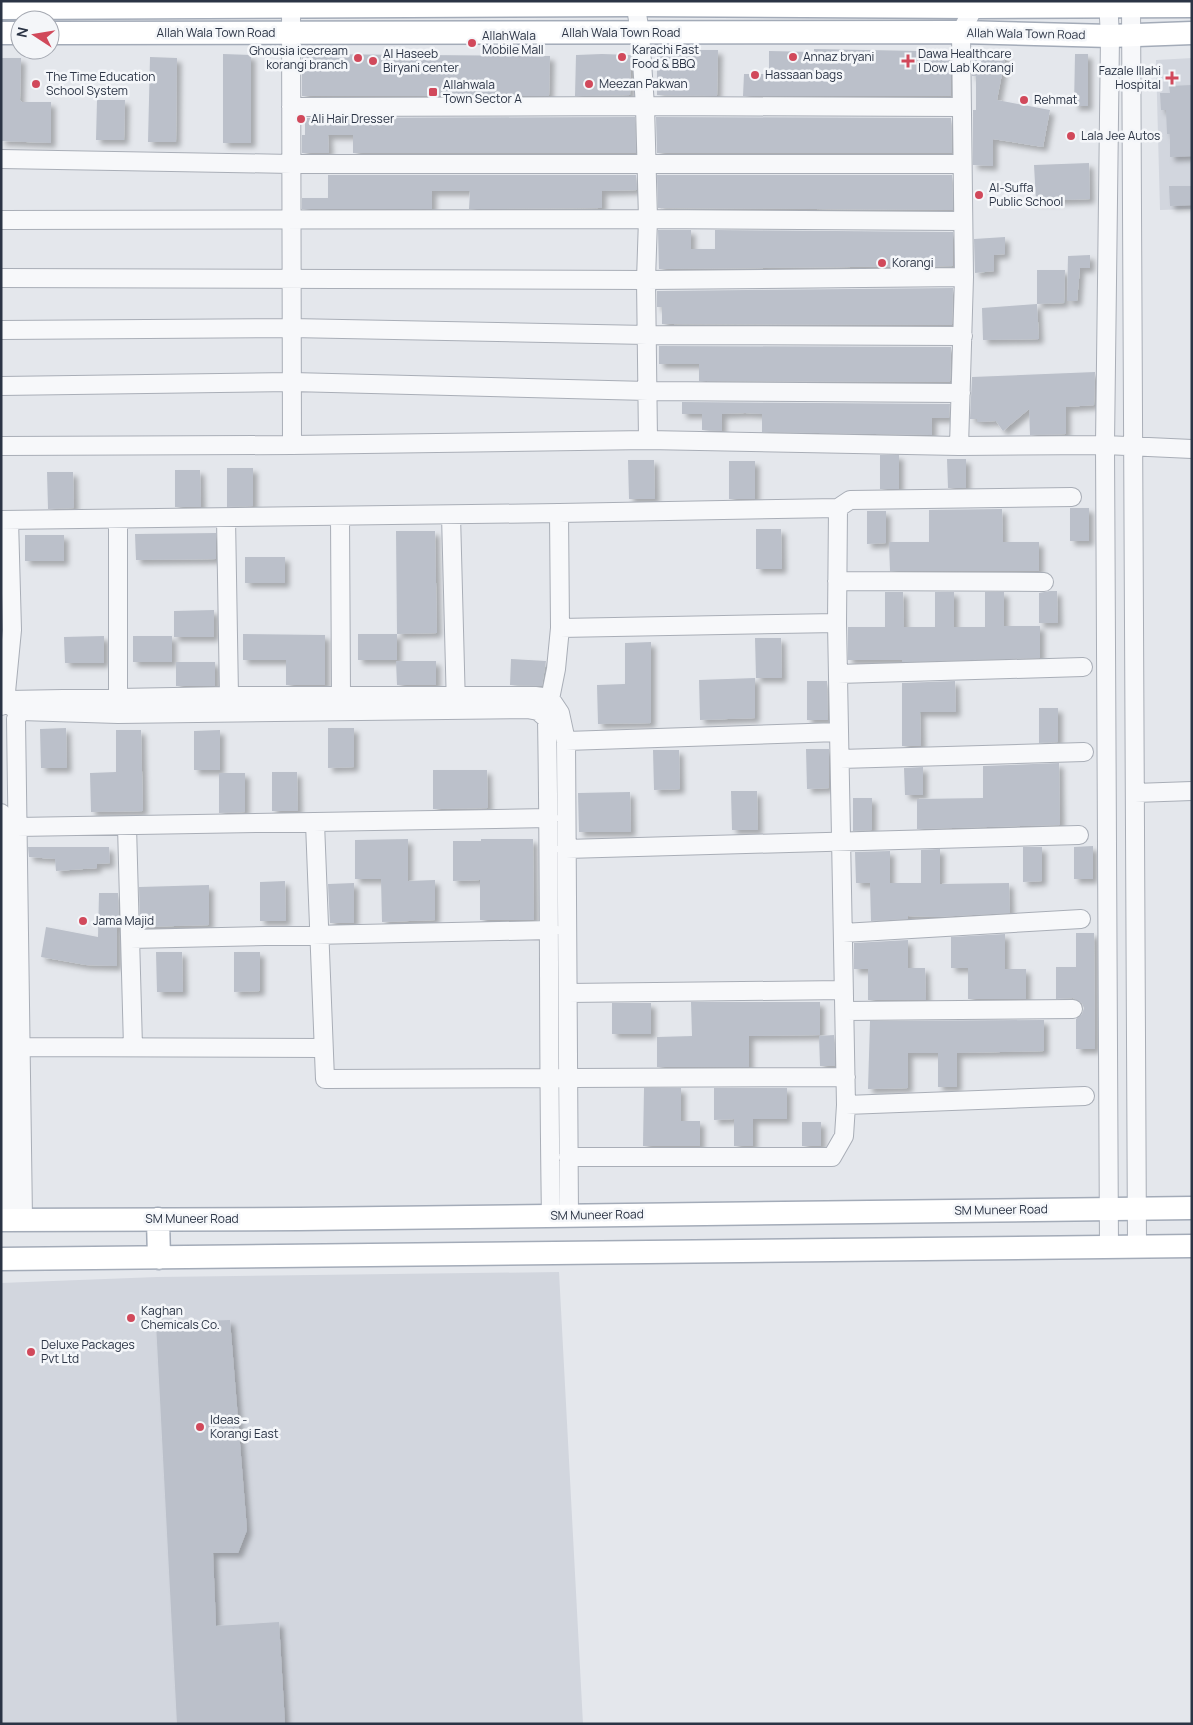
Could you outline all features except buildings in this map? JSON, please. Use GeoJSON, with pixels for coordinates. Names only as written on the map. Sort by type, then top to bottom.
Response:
{"type":"FeatureCollection","features":[{"type":"Feature","properties":{"kind":"main road","name":"Allah Wala Town Road"},"geometry":{"type":"LineString","coordinates":[[10,6],[635,3],[1131,4],[1192,6]]}},
{"type":"Feature","properties":{"kind":"main road","name":"Allah Wala Town Road"},"geometry":{"type":"LineString","coordinates":[[60,33],[961,32],[1120,35],[1192,33]]}},
{"type":"Feature","properties":{"kind":"main road","name":"SM Muneer Road"},"geometry":{"type":"LineString","coordinates":[[11,1220],[560,1216],[1192,1208]]}},
{"type":"Feature","properties":{"kind":"main road"},"geometry":{"type":"LineString","coordinates":[[158,1219],[159,1258]]}},
{"type":"Feature","properties":{"kind":"main road"},"geometry":{"type":"LineString","coordinates":[[1,1259],[1192,1246]]}},
{"type":"Feature","properties":{"kind":"street"},"geometry":{"type":"LineString","coordinates":[[635,3],[640,33],[645,106],[648,219],[646,280],[648,440]]}},
{"type":"Feature","properties":{"kind":"street"},"geometry":{"type":"LineString","coordinates":[[291,4],[292,446]]}},
{"type":"Feature","properties":{"kind":"street"},"geometry":{"type":"LineString","coordinates":[[959,446],[964,277],[961,32],[973,4]]}},
{"type":"Feature","properties":{"kind":"street"},"geometry":{"type":"LineString","coordinates":[[1108,4],[1120,35],[1133,446],[1137,1247]]}},
{"type":"Feature","properties":{"kind":"street"},"geometry":{"type":"LineString","coordinates":[[1109,1246],[1105,445],[1120,35],[1131,4]]}},
{"type":"Feature","properties":{"kind":"street"},"geometry":{"type":"LineString","coordinates":[[291,108],[961,107]]}},
{"type":"Feature","properties":{"kind":"street"},"geometry":{"type":"LineString","coordinates":[[1,159],[292,164],[962,164]]}},
{"type":"Feature","properties":{"kind":"street"},"geometry":{"type":"LineString","coordinates":[[1,220],[648,219],[962,221]]}},
{"type":"Feature","properties":{"kind":"street"},"geometry":{"type":"LineString","coordinates":[[1,278],[646,280],[964,277]]}},
{"type":"Feature","properties":{"kind":"street"},"geometry":{"type":"LineString","coordinates":[[1,330],[291,328],[647,335],[963,336]]}},
{"type":"Feature","properties":{"kind":"street"},"geometry":{"type":"LineString","coordinates":[[1,386],[292,382],[648,390],[961,393]]}},
{"type":"Feature","properties":{"kind":"street"},"geometry":{"type":"LineString","coordinates":[[1,446],[292,446],[648,440],[959,446],[1105,445],[1192,449]]}},
{"type":"Feature","properties":{"kind":"street"},"geometry":{"type":"LineString","coordinates":[[4,703],[6,692],[5,520],[559,514],[838,508],[850,500],[1072,497]]}},
{"type":"Feature","properties":{"kind":"street"},"geometry":{"type":"LineString","coordinates":[[568,1157],[832,1157],[844,1136],[846,1077],[837,623],[838,508]]}},
{"type":"Feature","properties":{"kind":"street"},"geometry":{"type":"LineString","coordinates":[[559,514],[560,628],[556,669],[547,719],[550,930],[549,1078],[560,1216]]}},
{"type":"Feature","properties":{"kind":"street"},"geometry":{"type":"LineString","coordinates":[[452,515],[456,703]]}},
{"type":"Feature","properties":{"kind":"street"},"geometry":{"type":"LineString","coordinates":[[340,516],[342,696]]}},
{"type":"Feature","properties":{"kind":"street"},"geometry":{"type":"LineString","coordinates":[[226,518],[229,696]]}},
{"type":"Feature","properties":{"kind":"street"},"geometry":{"type":"LineString","coordinates":[[118,519],[118,698]]}},
{"type":"Feature","properties":{"kind":"street"},"geometry":{"type":"LineString","coordinates":[[837,581],[1044,582]]}},
{"type":"Feature","properties":{"kind":"street"},"geometry":{"type":"LineString","coordinates":[[560,628],[837,623]]}},
{"type":"Feature","properties":{"kind":"street"},"geometry":{"type":"LineString","coordinates":[[838,674],[1083,667]]}},
{"type":"Feature","properties":{"kind":"street"},"geometry":{"type":"LineString","coordinates":[[4,703],[118,698],[342,696],[538,710],[547,719]]}},
{"type":"Feature","properties":{"kind":"street"},"geometry":{"type":"LineString","coordinates":[[10,1159],[20,1047],[16,719],[21,711],[118,714],[456,703],[535,696],[550,698],[560,713],[566,741],[569,1079],[568,1157],[560,1216]]}},
{"type":"Feature","properties":{"kind":"street"},"geometry":{"type":"LineString","coordinates":[[4,703],[17,715]]}},
{"type":"Feature","properties":{"kind":"street"},"geometry":{"type":"LineString","coordinates":[[566,741],[839,732]]}},
{"type":"Feature","properties":{"kind":"street"},"geometry":{"type":"LineString","coordinates":[[840,759],[1084,752]]}},
{"type":"Feature","properties":{"kind":"street"},"geometry":{"type":"LineString","coordinates":[[1135,793],[1192,791]]}},
{"type":"Feature","properties":{"kind":"street"},"geometry":{"type":"LineString","coordinates":[[1,813],[3,1069],[10,1159],[11,1220]]}},
{"type":"Feature","properties":{"kind":"street"},"geometry":{"type":"LineString","coordinates":[[17,827],[549,818]]}},
{"type":"Feature","properties":{"kind":"street"},"geometry":{"type":"LineString","coordinates":[[315,822],[325,1079],[846,1077]]}},
{"type":"Feature","properties":{"kind":"street"},"geometry":{"type":"LineString","coordinates":[[127,826],[133,1047]]}},
{"type":"Feature","properties":{"kind":"street"},"geometry":{"type":"LineString","coordinates":[[566,849],[1079,835]]}},
{"type":"Feature","properties":{"kind":"street"},"geometry":{"type":"LineString","coordinates":[[843,933],[1081,919]]}},
{"type":"Feature","properties":{"kind":"street"},"geometry":{"type":"LineString","coordinates":[[130,939],[550,930]]}},
{"type":"Feature","properties":{"kind":"street"},"geometry":{"type":"LineString","coordinates":[[568,993],[844,990]]}},
{"type":"Feature","properties":{"kind":"street"},"geometry":{"type":"LineString","coordinates":[[845,1012],[1073,1010]]}},
{"type":"Feature","properties":{"kind":"street"},"geometry":{"type":"LineString","coordinates":[[20,1047],[323,1048]]}},
{"type":"Feature","properties":{"kind":"street"},"geometry":{"type":"LineString","coordinates":[[846,1105],[1085,1096]]}},
{"type":"Feature","properties":{"kind":"shaded area"},"geometry":{"type":"Polygon","coordinates":[[[1192,58],[1192,209],[1160,210],[1156,60],[1192,58]]]}},
{"type":"Feature","properties":{"kind":"shaded area"},"geometry":{"type":"Polygon","coordinates":[[[559,1272],[583,1724],[1,1724],[1,1283],[157,1277],[559,1272]]]}},
{"type":"Feature","properties":{"kind":"place","name":"AllahWala Mobile Mall"},"geometry":{"type":"Point","coordinates":[472,43]}},
{"type":"Feature","properties":{"kind":"place","name":"Karachi Fast Food & BBQ"},"geometry":{"type":"Point","coordinates":[622,57]}},
{"type":"Feature","properties":{"kind":"place","name":"Annaz bryani"},"geometry":{"type":"Point","coordinates":[793,57]}},
{"type":"Feature","properties":{"kind":"place","name":"Ghousia icecream korangi branch"},"geometry":{"type":"Point","coordinates":[358,58]}},
{"type":"Feature","properties":{"kind":"place","name":"Al Haseeb Biryani center"},"geometry":{"type":"Point","coordinates":[373,61]}},
{"type":"Feature","properties":{"kind":"place","name":"Dawa Healthcare | Dow Lab Korangi"},"geometry":{"type":"Point","coordinates":[908,61]}},
{"type":"Feature","properties":{"kind":"place","name":"Hassaan bags"},"geometry":{"type":"Point","coordinates":[755,75]}},
{"type":"Feature","properties":{"kind":"place","name":"Fazale Illahi Hospital"},"geometry":{"type":"Point","coordinates":[1172,78]}},
{"type":"Feature","properties":{"kind":"place","name":"The Time Education School System"},"geometry":{"type":"Point","coordinates":[36,84]}},
{"type":"Feature","properties":{"kind":"place","name":"Meezan Pakwan"},"geometry":{"type":"Point","coordinates":[589,84]}},
{"type":"Feature","properties":{"kind":"place","name":"Allahwala Town Sector A"},"geometry":{"type":"Point","coordinates":[433,92]}},
{"type":"Feature","properties":{"kind":"place","name":"Rehmat"},"geometry":{"type":"Point","coordinates":[1024,100]}},
{"type":"Feature","properties":{"kind":"place","name":"Ali Hair Dresser"},"geometry":{"type":"Point","coordinates":[301,119]}},
{"type":"Feature","properties":{"kind":"place","name":"Lala Jee Autos"},"geometry":{"type":"Point","coordinates":[1071,136]}},
{"type":"Feature","properties":{"kind":"place","name":"Al-Suffa Public School"},"geometry":{"type":"Point","coordinates":[979,195]}},
{"type":"Feature","properties":{"kind":"place","name":"Korangi"},"geometry":{"type":"Point","coordinates":[882,263]}},
{"type":"Feature","properties":{"kind":"place","name":"Jama Majid"},"geometry":{"type":"Point","coordinates":[83,921]}},
{"type":"Feature","properties":{"kind":"place","name":"Kaghan Chemicals Co."},"geometry":{"type":"Point","coordinates":[131,1318]}},
{"type":"Feature","properties":{"kind":"place","name":"Deluxe Packages Pvt Ltd"},"geometry":{"type":"Point","coordinates":[31,1352]}},
{"type":"Feature","properties":{"kind":"place","name":"Ideas - Korangi East"},"geometry":{"type":"Point","coordinates":[200,1427]}}]}
